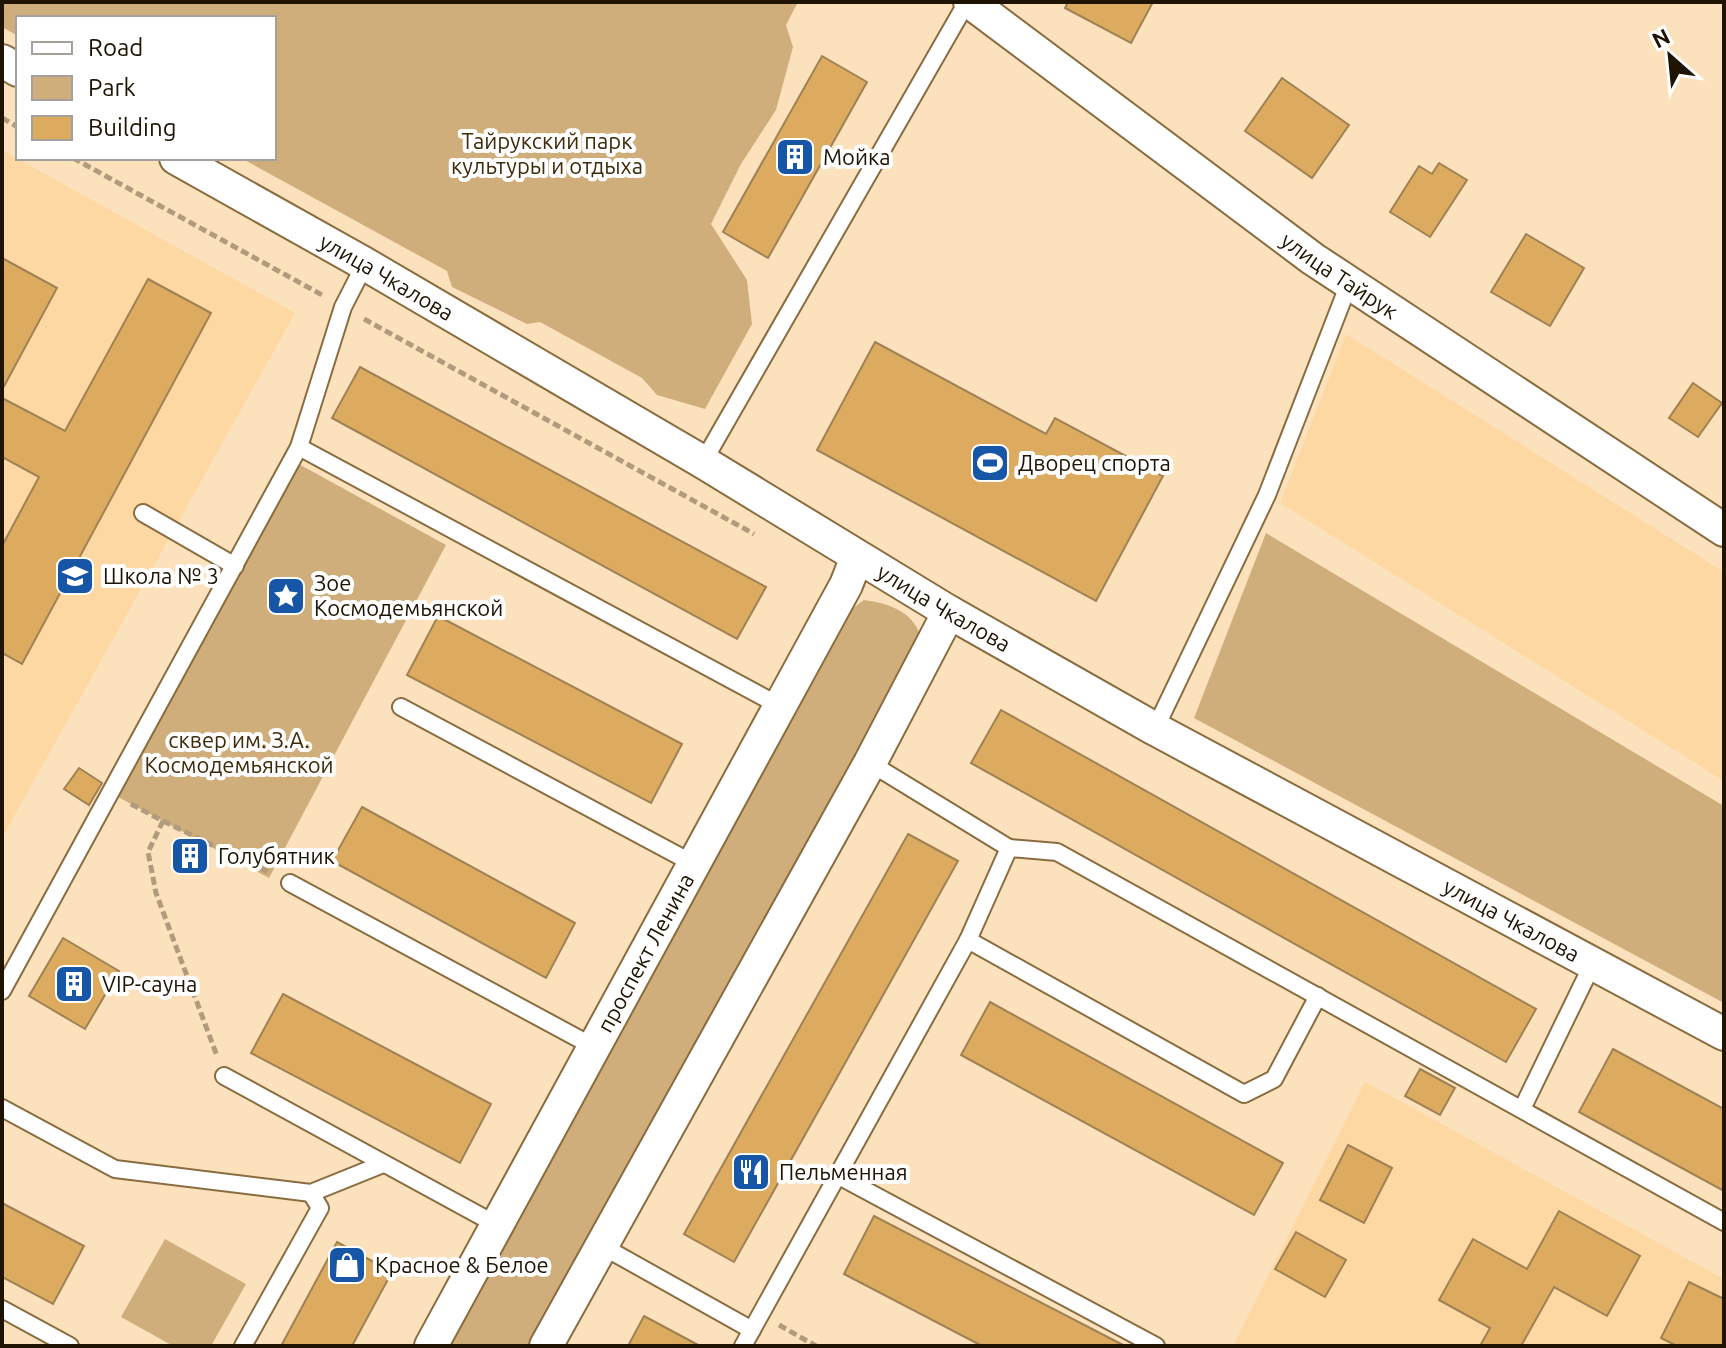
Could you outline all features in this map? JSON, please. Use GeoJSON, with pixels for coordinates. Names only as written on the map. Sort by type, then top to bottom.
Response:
{"type":"FeatureCollection","features":[{"type":"Feature","properties":{"kind":"street","name":"улица Тайрук"},"geometry":{"type":"LineString","coordinates":[[969,2],[1313,259],[1724,530]]}},
{"type":"Feature","properties":{"kind":"street","name":"улица Чкалова"},"geometry":{"type":"LineString","coordinates":[[180,160],[365,264],[703,462],[949,612],[1155,729],[1724,1034]]}},
{"type":"Feature","properties":{"kind":"street","name":"проспект Ленина"},"geometry":{"type":"LineString","coordinates":[[431,1346],[846,585],[857,557]]}},
{"type":"Feature","properties":{"kind":"street"},"geometry":{"type":"LineString","coordinates":[[546,1346],[870,763],[949,612]]}},
{"type":"Feature","properties":{"kind":"lane"},"geometry":{"type":"LineString","coordinates":[[703,462],[969,2]]}},
{"type":"Feature","properties":{"kind":"lane"},"geometry":{"type":"LineString","coordinates":[[2,991],[299,447],[343,307],[365,264]]}},
{"type":"Feature","properties":{"kind":"lane"},"geometry":{"type":"LineString","coordinates":[[1155,729],[1267,495],[1350,281]]}},
{"type":"Feature","properties":{"kind":"lane"},"geometry":{"type":"LineString","coordinates":[[299,447],[780,706]]}},
{"type":"Feature","properties":{"kind":"lane"},"geometry":{"type":"LineString","coordinates":[[143,513],[235,566]]}},
{"type":"Feature","properties":{"kind":"lane"},"geometry":{"type":"LineString","coordinates":[[401,707],[694,864]]}},
{"type":"Feature","properties":{"kind":"lane"},"geometry":{"type":"LineString","coordinates":[[870,763],[1009,848],[1057,852],[1724,1222]]}},
{"type":"Feature","properties":{"kind":"lane"},"geometry":{"type":"LineString","coordinates":[[743,1346],[968,940],[1009,848]]}},
{"type":"Feature","properties":{"kind":"lane"},"geometry":{"type":"LineString","coordinates":[[290,883],[594,1047]]}},
{"type":"Feature","properties":{"kind":"lane"},"geometry":{"type":"LineString","coordinates":[[968,940],[1244,1094],[1274,1079],[1318,996]]}},
{"type":"Feature","properties":{"kind":"lane"},"geometry":{"type":"LineString","coordinates":[[1522,1109],[1593,963]]}},
{"type":"Feature","properties":{"kind":"lane"},"geometry":{"type":"LineString","coordinates":[[224,1076],[497,1225]]}},
{"type":"Feature","properties":{"kind":"lane"},"geometry":{"type":"LineString","coordinates":[[2,1108],[115,1169],[311,1193],[383,1164]]}},
{"type":"Feature","properties":{"kind":"lane"},"geometry":{"type":"LineString","coordinates":[[837,1175],[1156,1346]]}},
{"type":"Feature","properties":{"kind":"lane"},"geometry":{"type":"LineString","coordinates":[[243,1346],[320,1208],[311,1193]]}},
{"type":"Feature","properties":{"kind":"lane"},"geometry":{"type":"LineString","coordinates":[[602,1246],[752,1330]]}},
{"type":"Feature","properties":{"kind":"lane"},"geometry":{"type":"LineString","coordinates":[[2,1309],[70,1346]]}},
{"type":"Feature","properties":{"kind":"path"},"geometry":{"type":"LineString","coordinates":[[77,160],[762,539]]}},
{"type":"Feature","properties":{"kind":"path"},"geometry":{"type":"LineString","coordinates":[[129,803],[290,883]]}},
{"type":"Feature","properties":{"kind":"path"},"geometry":{"type":"LineString","coordinates":[[163,821],[148,852],[156,893],[224,1076]]}},
{"type":"Feature","properties":{"kind":"path"},"geometry":{"type":"LineString","coordinates":[[760,1314],[816,1346]]}},
{"type":"Feature","properties":{"kind":"shaded area","name":"Школа № 3"},"geometry":{"type":"Polygon","coordinates":[[[2,150],[295,313],[2,838],[2,150]]]}},
{"type":"Feature","properties":{"kind":"shaded area"},"geometry":{"type":"Polygon","coordinates":[[[1346,334],[1724,572],[1724,781],[1280,503],[1346,334]]]}},
{"type":"Feature","properties":{"kind":"shaded area"},"geometry":{"type":"Polygon","coordinates":[[[1365,1082],[1724,1279],[1724,1346],[1233,1346],[1365,1082]]]}},
{"type":"Feature","properties":{"kind":"green space","name":"Тайрукский парк культуры и отдыха"},"geometry":{"type":"Polygon","coordinates":[[[2,2],[798,2],[786,25],[793,47],[776,110],[741,164],[711,224],[747,280],[752,324],[705,409],[657,395],[642,378],[540,322],[527,324],[452,287],[447,271],[245,160],[276,160],[276,16],[16,16],[16,35],[2,27],[2,2]]]}},
{"type":"Feature","properties":{"kind":"green space","name":"сквер им. З.А. Космодемьянской"},"geometry":{"type":"Polygon","coordinates":[[[297,463],[446,545],[269,878],[118,797],[297,463]]]}},
{"type":"Feature","properties":{"kind":"green space"},"geometry":{"type":"Polygon","coordinates":[[[1266,533],[1724,806],[1724,1003],[1194,718],[1266,533]]]}},
{"type":"Feature","properties":{"kind":"green space"},"geometry":{"type":"Polygon","coordinates":[[[864,600],[901,611],[914,624],[921,642],[532,1346],[447,1346],[842,616],[864,600]]]}},
{"type":"Feature","properties":{"kind":"green space"},"geometry":{"type":"Polygon","coordinates":[[[165,1239],[246,1284],[211,1346],[173,1346],[121,1317],[165,1239]]]}},
{"type":"Feature","properties":{"kind":"building"},"geometry":{"type":"Polygon","coordinates":[[[1068,2],[1153,2],[1131,43],[1065,8],[1068,2]]]}},
{"type":"Feature","properties":{"kind":"building","name":"Мойка"},"geometry":{"type":"Polygon","coordinates":[[[822,56],[867,82],[768,258],[723,232],[822,56]]]}},
{"type":"Feature","properties":{"kind":"building"},"geometry":{"type":"Polygon","coordinates":[[[1282,78],[1349,125],[1312,178],[1245,131],[1282,78]]]}},
{"type":"Feature","properties":{"kind":"building"},"geometry":{"type":"Polygon","coordinates":[[[1439,163],[1467,180],[1430,237],[1390,212],[1419,166],[1432,174],[1439,163]]]}},
{"type":"Feature","properties":{"kind":"building"},"geometry":{"type":"Polygon","coordinates":[[[1526,234],[1584,268],[1550,326],[1491,292],[1526,234]]]}},
{"type":"Feature","properties":{"kind":"building"},"geometry":{"type":"Polygon","coordinates":[[[2,258],[57,288],[2,390],[2,258]]]}},
{"type":"Feature","properties":{"kind":"building"},"geometry":{"type":"Polygon","coordinates":[[[148,279],[211,313],[22,664],[2,653],[2,546],[39,477],[2,457],[2,398],[65,431],[148,279]]]}},
{"type":"Feature","properties":{"kind":"building","name":"Дворец спорта"},"geometry":{"type":"Polygon","coordinates":[[[875,342],[1046,434],[1055,418],[1163,476],[1096,601],[817,450],[875,342]]]}},
{"type":"Feature","properties":{"kind":"building"},"geometry":{"type":"Polygon","coordinates":[[[360,367],[766,587],[737,639],[332,418],[360,367]]]}},
{"type":"Feature","properties":{"kind":"building"},"geometry":{"type":"Polygon","coordinates":[[[1693,383],[1722,403],[1698,437],[1669,418],[1693,383]]]}},
{"type":"Feature","properties":{"kind":"building"},"geometry":{"type":"Polygon","coordinates":[[[438,616],[682,744],[651,803],[407,675],[438,616]]]}},
{"type":"Feature","properties":{"kind":"building"},"geometry":{"type":"Polygon","coordinates":[[[1001,710],[1536,1009],[1506,1062],[971,763],[1001,710]]]}},
{"type":"Feature","properties":{"kind":"building"},"geometry":{"type":"Polygon","coordinates":[[[79,768],[102,783],[89,805],[64,789],[79,768]]]}},
{"type":"Feature","properties":{"kind":"building"},"geometry":{"type":"Polygon","coordinates":[[[362,807],[575,923],[546,978],[332,861],[362,807]]]}},
{"type":"Feature","properties":{"kind":"building"},"geometry":{"type":"Polygon","coordinates":[[[908,834],[958,861],[734,1262],[684,1234],[908,834]]]}},
{"type":"Feature","properties":{"kind":"building","name":"Голубятник"},"geometry":{"type":"Polygon","coordinates":[[[186,844],[203,853],[195,869],[178,860],[186,844]]]}},
{"type":"Feature","properties":{"kind":"building","name":"VIP-сауна"},"geometry":{"type":"Polygon","coordinates":[[[63,938],[119,971],[85,1029],[29,996],[63,938]]]}},
{"type":"Feature","properties":{"kind":"building"},"geometry":{"type":"Polygon","coordinates":[[[283,994],[491,1104],[460,1163],[251,1053],[283,994]]]}},
{"type":"Feature","properties":{"kind":"building"},"geometry":{"type":"Polygon","coordinates":[[[990,1002],[1283,1163],[1254,1215],[961,1055],[990,1002]]]}},
{"type":"Feature","properties":{"kind":"building"},"geometry":{"type":"Polygon","coordinates":[[[1613,1049],[1724,1109],[1724,1191],[1579,1112],[1613,1049]]]}},
{"type":"Feature","properties":{"kind":"building"},"geometry":{"type":"Polygon","coordinates":[[[1420,1069],[1455,1088],[1440,1115],[1405,1096],[1420,1069]]]}},
{"type":"Feature","properties":{"kind":"building"},"geometry":{"type":"Polygon","coordinates":[[[1348,1145],[1392,1168],[1364,1223],[1320,1200],[1348,1145]]]}},
{"type":"Feature","properties":{"kind":"building"},"geometry":{"type":"Polygon","coordinates":[[[2,1203],[84,1246],[53,1304],[2,1277],[2,1203]]]}},
{"type":"Feature","properties":{"kind":"building"},"geometry":{"type":"Polygon","coordinates":[[[1559,1211],[1640,1256],[1607,1316],[1554,1287],[1521,1346],[1480,1346],[1490,1328],[1439,1300],[1473,1239],[1527,1269],[1559,1211]]]}},
{"type":"Feature","properties":{"kind":"building"},"geometry":{"type":"Polygon","coordinates":[[[874,1216],[1125,1346],[982,1346],[844,1274],[874,1216]]]}},
{"type":"Feature","properties":{"kind":"building"},"geometry":{"type":"Polygon","coordinates":[[[1296,1232],[1346,1260],[1325,1297],[1275,1269],[1296,1232]]]}},
{"type":"Feature","properties":{"kind":"building"},"geometry":{"type":"Polygon","coordinates":[[[337,1242],[392,1272],[352,1346],[281,1346],[337,1242]]]}},
{"type":"Feature","properties":{"kind":"building"},"geometry":{"type":"Polygon","coordinates":[[[1689,1282],[1724,1299],[1724,1346],[1677,1346],[1661,1338],[1689,1282]]]}},
{"type":"Feature","properties":{"kind":"building"},"geometry":{"type":"Polygon","coordinates":[[[644,1316],[700,1346],[628,1346],[644,1316]]]}},
{"type":"Feature","properties":{"kind":"place","name":"Мойка"},"geometry":{"type":"Point","coordinates":[795,157]}},
{"type":"Feature","properties":{"kind":"place","name":"Дворец спорта"},"geometry":{"type":"Point","coordinates":[990,463]}},
{"type":"Feature","properties":{"kind":"place","name":"Школа № 3"},"geometry":{"type":"Point","coordinates":[75,576]}},
{"type":"Feature","properties":{"kind":"place","name":"Зое Космодемьянской"},"geometry":{"type":"Point","coordinates":[286,596]}},
{"type":"Feature","properties":{"kind":"place","name":"Голубятник"},"geometry":{"type":"Point","coordinates":[190,856]}},
{"type":"Feature","properties":{"kind":"place","name":"VIP-сауна"},"geometry":{"type":"Point","coordinates":[74,984]}},
{"type":"Feature","properties":{"kind":"place","name":"Пельменная"},"geometry":{"type":"Point","coordinates":[751,1172]}},
{"type":"Feature","properties":{"kind":"place","name":"Красное & Белое"},"geometry":{"type":"Point","coordinates":[347,1265]}}]}
